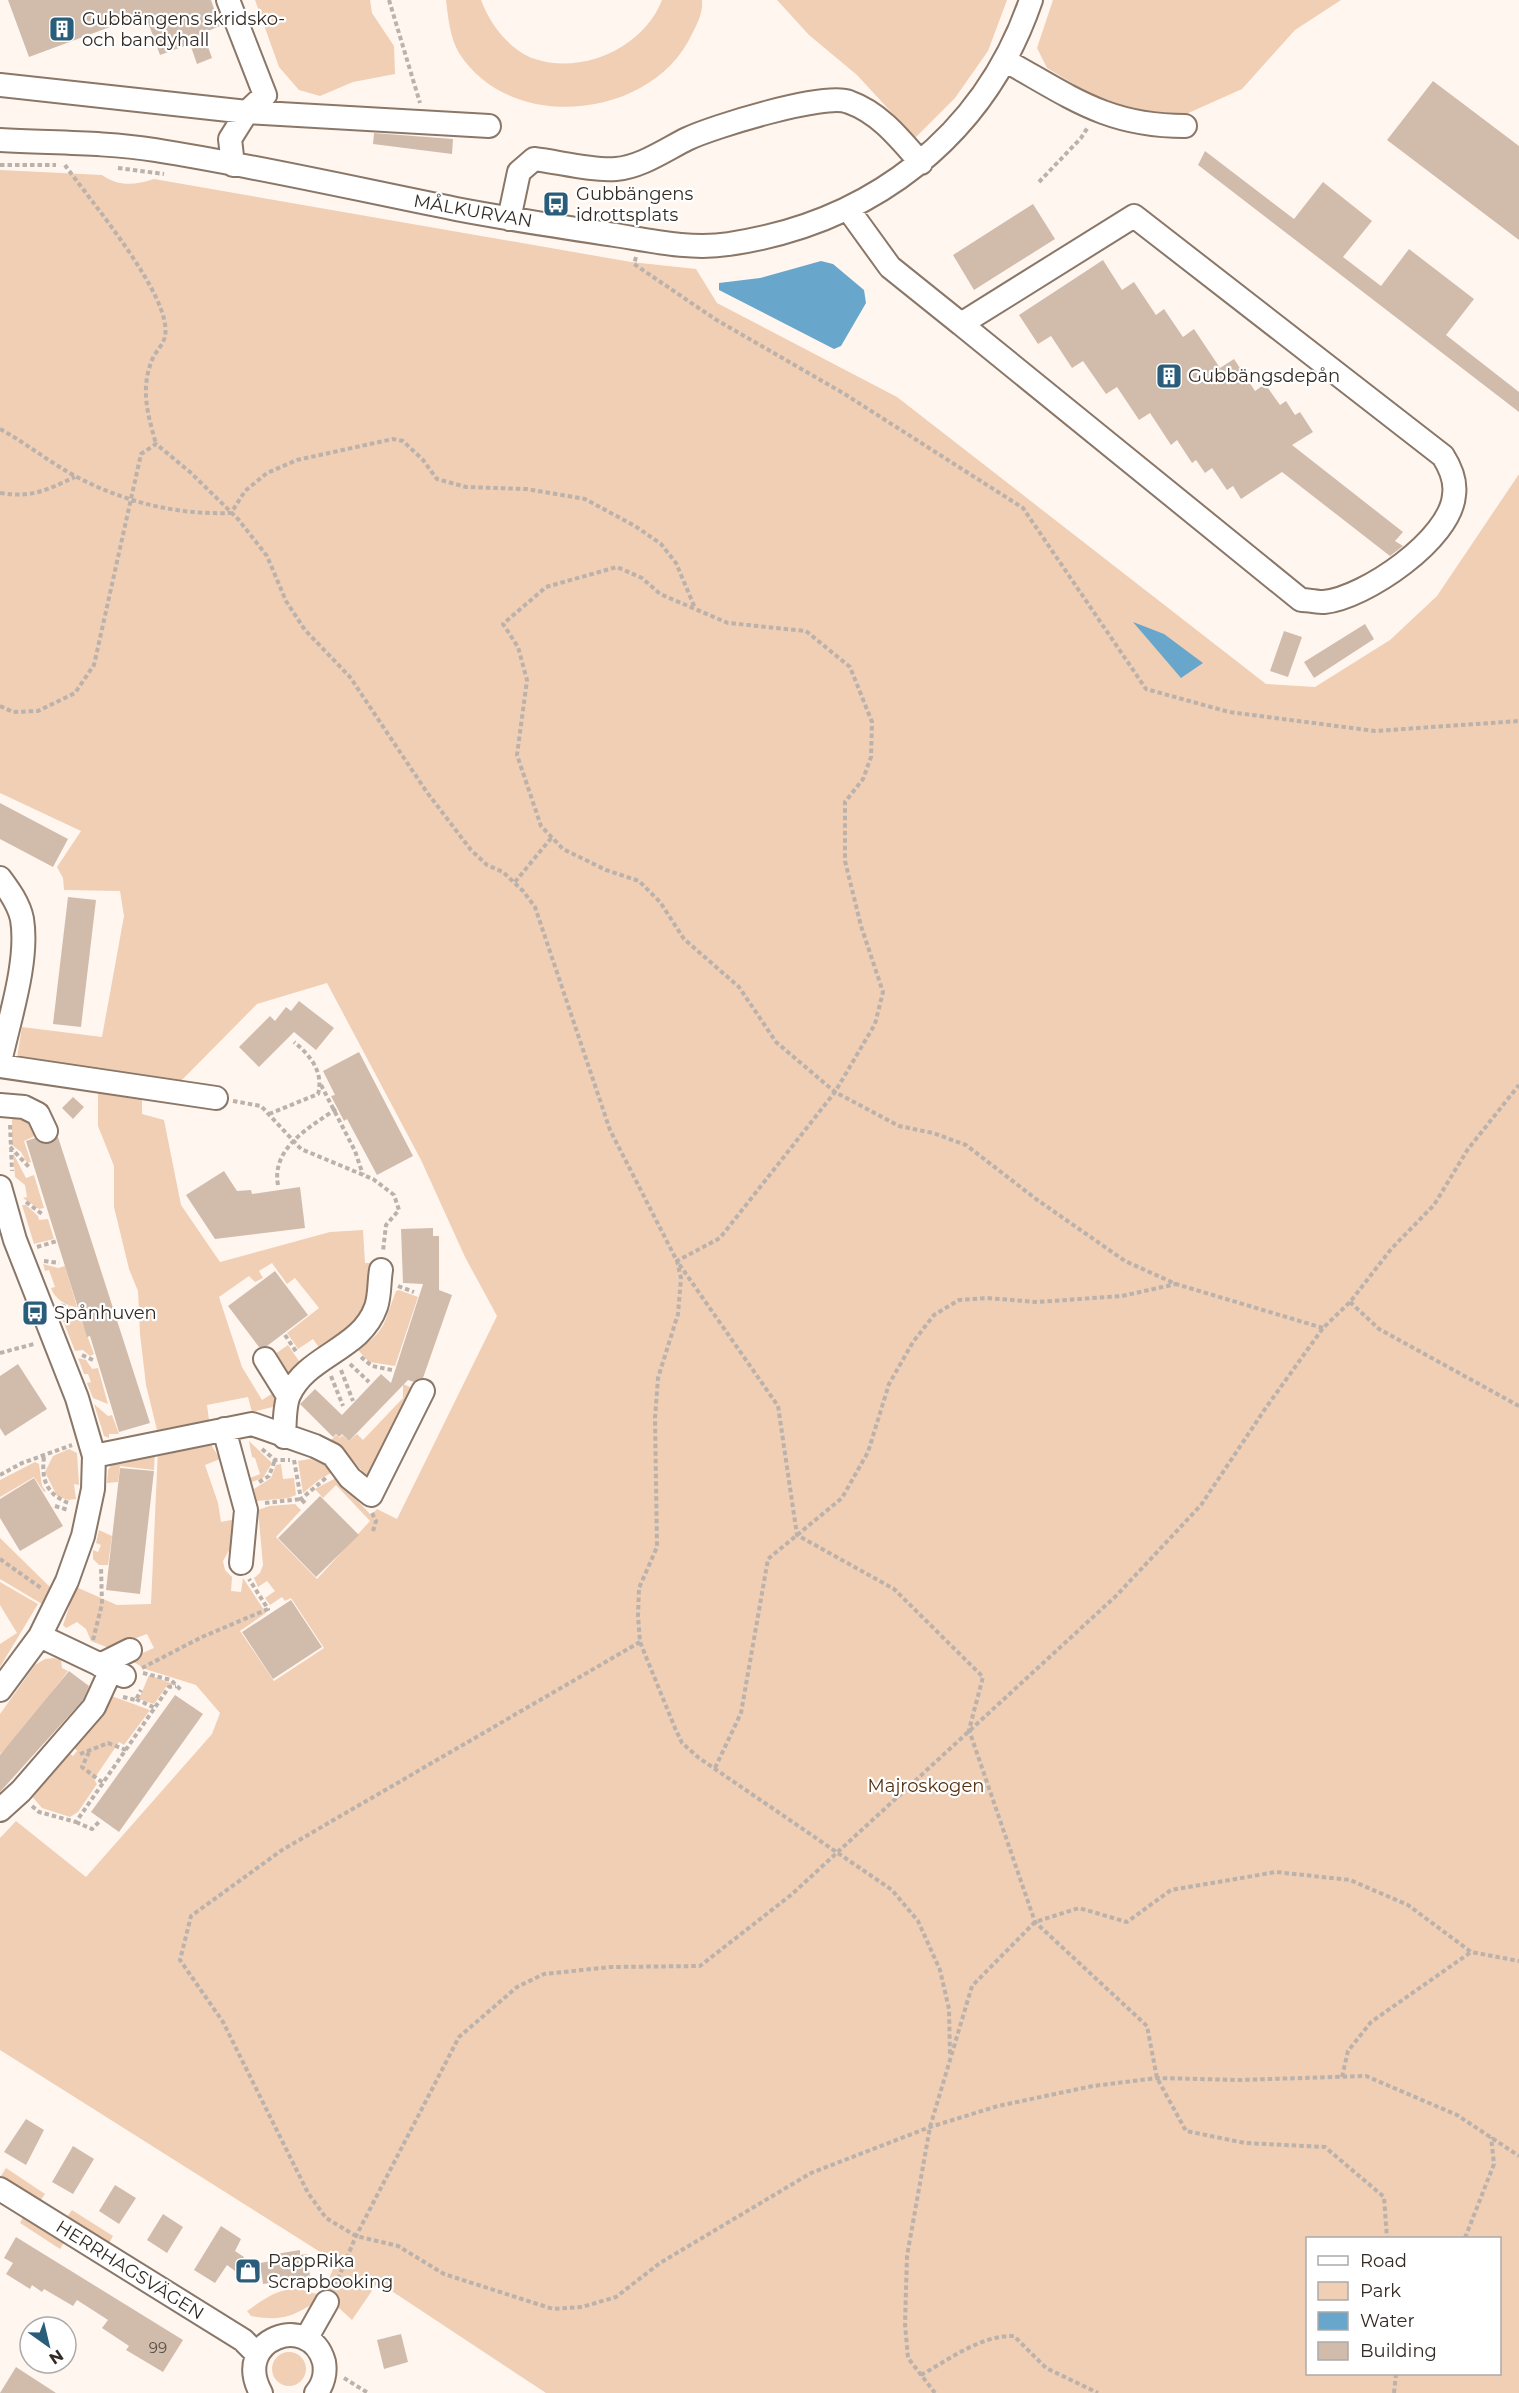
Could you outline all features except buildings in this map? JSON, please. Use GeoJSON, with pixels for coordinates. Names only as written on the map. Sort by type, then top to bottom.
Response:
{"type":"FeatureCollection","features":[{"type":"Feature","properties":{"kind":"street"},"geometry":{"type":"LineString","coordinates":[[228,0],[265,95],[247,112],[230,139],[232,165]]}},
{"type":"Feature","properties":{"kind":"street","name":"MÅLKURVAN"},"geometry":{"type":"LineString","coordinates":[[0,140],[153,150],[509,219],[671,244],[727,245],[794,230],[848,210],[893,184],[921,163],[955,130],[1006,61],[1030,0]]}},
{"type":"Feature","properties":{"kind":"street"},"geometry":{"type":"LineString","coordinates":[[1006,61],[1094,110],[1123,121],[1153,126],[1185,126]]}},
{"type":"Feature","properties":{"kind":"street"},"geometry":{"type":"LineString","coordinates":[[0,85],[247,112],[489,126]]}},
{"type":"Feature","properties":{"kind":"street"},"geometry":{"type":"LineString","coordinates":[[509,219],[519,172],[534,159],[616,169],[664,153],[687,139],[723,126],[769,111],[812,103],[847,100],[876,115],[921,163]]}},
{"type":"Feature","properties":{"kind":"street"},"geometry":{"type":"LineString","coordinates":[[848,210],[890,267],[1301,600],[1324,602],[1378,583],[1418,551],[1446,519],[1455,496],[1451,468],[1443,456],[1134,216],[961,324]]}},
{"type":"Feature","properties":{"kind":"street"},"geometry":{"type":"LineString","coordinates":[[0,878],[16,903],[23,932],[23,952],[0,1064],[216,1098]]}},
{"type":"Feature","properties":{"kind":"street"},"geometry":{"type":"LineString","coordinates":[[5,1106],[24,1107],[38,1114],[46,1131]]}},
{"type":"Feature","properties":{"kind":"street"},"geometry":{"type":"LineString","coordinates":[[0,1689],[40,1636],[67,1581],[83,1536],[93,1489],[76,1398],[15,1240],[7,1183]]}},
{"type":"Feature","properties":{"kind":"street"},"geometry":{"type":"LineString","coordinates":[[284,1437],[288,1396],[315,1365],[335,1352],[367,1325],[376,1306],[381,1270]]}},
{"type":"Feature","properties":{"kind":"street"},"geometry":{"type":"LineString","coordinates":[[265,1359],[288,1396]]}},
{"type":"Feature","properties":{"kind":"street"},"geometry":{"type":"LineString","coordinates":[[86,1449],[252,1424],[315,1446],[333,1455],[351,1478],[371,1494],[423,1391]]}},
{"type":"Feature","properties":{"kind":"street"},"geometry":{"type":"LineString","coordinates":[[224,1429],[246,1509],[245,1571]]}},
{"type":"Feature","properties":{"kind":"street"},"geometry":{"type":"LineString","coordinates":[[40,1636],[106,1669]]}},
{"type":"Feature","properties":{"kind":"street"},"geometry":{"type":"LineString","coordinates":[[0,1810],[21,1791],[94,1707],[106,1669],[130,1650]]}},
{"type":"Feature","properties":{"kind":"street","name":"HERRHAGSVÄGEN"},"geometry":{"type":"LineString","coordinates":[[0,2188],[243,2340],[257,2354]]}},
{"type":"Feature","properties":{"kind":"street"},"geometry":{"type":"LineString","coordinates":[[306,2339],[327,2302]]}},
{"type":"Feature","properties":{"kind":"street"},"geometry":{"type":"LineString","coordinates":[[261,2393],[255,2381],[254,2368],[257,2354],[264,2345],[284,2335],[306,2339],[315,2346],[325,2366],[321,2391]]}},
{"type":"Feature","properties":{"kind":"path"},"geometry":{"type":"LineString","coordinates":[[389,0],[426,122]]}},
{"type":"Feature","properties":{"kind":"path"},"geometry":{"type":"LineString","coordinates":[[1039,182],[1081,138],[1094,110]]}},
{"type":"Feature","properties":{"kind":"path"},"geometry":{"type":"LineString","coordinates":[[0,165],[75,165]]}},
{"type":"Feature","properties":{"kind":"path"},"geometry":{"type":"LineString","coordinates":[[65,165],[133,256],[162,309],[165,336],[153,357],[145,379],[146,405],[156,444],[190,472],[231,513],[267,556],[286,601],[305,630],[350,677],[426,791],[464,842],[487,865],[503,872],[514,882],[535,907],[610,1130],[677,1261],[778,1406],[797,1535]]}},
{"type":"Feature","properties":{"kind":"path"},"geometry":{"type":"LineString","coordinates":[[106,167],[166,175]]}},
{"type":"Feature","properties":{"kind":"path"},"geometry":{"type":"LineString","coordinates":[[639,239],[634,264],[715,319],[843,393],[1023,508],[1146,689],[1229,712],[1375,731],[1519,721]]}},
{"type":"Feature","properties":{"kind":"path"},"geometry":{"type":"LineString","coordinates":[[0,429],[75,477],[132,501],[154,508],[207,514],[231,513]]}},
{"type":"Feature","properties":{"kind":"path"},"geometry":{"type":"LineString","coordinates":[[231,513],[244,492],[267,474],[297,460],[353,446],[393,439],[403,441],[423,460],[437,479],[466,487],[526,489],[585,499],[635,526],[661,544],[676,563],[695,609]]}},
{"type":"Feature","properties":{"kind":"path"},"geometry":{"type":"LineString","coordinates":[[0,706],[14,712],[38,711],[75,693],[93,665],[141,454],[156,444]]}},
{"type":"Feature","properties":{"kind":"path"},"geometry":{"type":"LineString","coordinates":[[0,493],[21,496],[40,493],[75,477]]}},
{"type":"Feature","properties":{"kind":"path"},"geometry":{"type":"LineString","coordinates":[[677,1261],[720,1238],[835,1092],[875,1024],[883,992],[861,926],[845,861],[845,802],[863,778],[871,757],[872,722],[850,667],[806,631],[728,622],[660,594],[642,578],[617,567],[546,587],[503,624],[518,647],[528,680],[517,755],[541,826],[563,849],[606,870],[639,881],[660,902],[684,939],[739,987],[776,1042],[835,1092],[899,1126],[933,1133],[966,1145],[1036,1199],[1125,1261],[1176,1284],[1323,1328]]}},
{"type":"Feature","properties":{"kind":"path"},"geometry":{"type":"LineString","coordinates":[[514,882],[552,837]]}},
{"type":"Feature","properties":{"kind":"path"},"geometry":{"type":"LineString","coordinates":[[294,1042],[309,1055],[364,1176]]}},
{"type":"Feature","properties":{"kind":"path"},"geometry":{"type":"LineString","coordinates":[[269,1114],[318,1094],[321,1085]]}},
{"type":"Feature","properties":{"kind":"path"},"geometry":{"type":"LineString","coordinates":[[327,2302],[356,2236],[459,2037],[517,1987],[544,1974],[570,1970],[700,1966],[791,1895],[835,1852],[1117,1595],[1201,1505],[1264,1409],[1323,1328],[1350,1302],[1392,1248],[1434,1205],[1468,1149],[1519,1085]]}},
{"type":"Feature","properties":{"kind":"path"},"geometry":{"type":"LineString","coordinates":[[216,1098],[261,1106],[301,1149],[364,1176],[394,1195],[399,1210],[386,1225],[381,1270]]}},
{"type":"Feature","properties":{"kind":"path"},"geometry":{"type":"LineString","coordinates":[[5,1106],[10,1147],[7,1183]]}},
{"type":"Feature","properties":{"kind":"path"},"geometry":{"type":"LineString","coordinates":[[278,1185],[276,1171],[292,1139],[335,1110]]}},
{"type":"Feature","properties":{"kind":"path"},"geometry":{"type":"LineString","coordinates":[[10,1147],[29,1167]]}},
{"type":"Feature","properties":{"kind":"path"},"geometry":{"type":"LineString","coordinates":[[19,1202],[29,1203],[42,1214]]}},
{"type":"Feature","properties":{"kind":"path"},"geometry":{"type":"LineString","coordinates":[[31,1241],[36,1254]]}},
{"type":"Feature","properties":{"kind":"path"},"geometry":{"type":"LineString","coordinates":[[33,1248],[57,1241]]}},
{"type":"Feature","properties":{"kind":"path"},"geometry":{"type":"LineString","coordinates":[[42,1271],[38,1260],[58,1263]]}},
{"type":"Feature","properties":{"kind":"path"},"geometry":{"type":"LineString","coordinates":[[677,1261],[681,1278],[678,1314],[658,1378],[655,1418],[657,1547],[639,1588],[640,1642],[682,1743],[892,1890],[918,1921],[940,1970],[949,2009],[950,2056]]}},
{"type":"Feature","properties":{"kind":"path"},"geometry":{"type":"LineString","coordinates":[[715,1768],[741,1713],[768,1559],[842,1498],[868,1452],[890,1384],[913,1342],[934,1315],[959,1300],[987,1298],[1037,1302],[1122,1296],[1176,1284]]}},
{"type":"Feature","properties":{"kind":"path"},"geometry":{"type":"LineString","coordinates":[[53,1301],[56,1308]]}},
{"type":"Feature","properties":{"kind":"path"},"geometry":{"type":"LineString","coordinates":[[1350,1302],[1379,1329],[1519,1406]]}},
{"type":"Feature","properties":{"kind":"path"},"geometry":{"type":"LineString","coordinates":[[0,1353],[53,1339]]}},
{"type":"Feature","properties":{"kind":"path"},"geometry":{"type":"LineString","coordinates":[[335,1352],[372,1366],[392,1370]]}},
{"type":"Feature","properties":{"kind":"path"},"geometry":{"type":"LineString","coordinates":[[335,1352],[353,1401]]}},
{"type":"Feature","properties":{"kind":"path"},"geometry":{"type":"LineString","coordinates":[[335,1352],[343,1406]]}},
{"type":"Feature","properties":{"kind":"path"},"geometry":{"type":"LineString","coordinates":[[259,1445],[275,1460],[300,1458]]}},
{"type":"Feature","properties":{"kind":"path"},"geometry":{"type":"LineString","coordinates":[[0,1474],[22,1463],[86,1449]]}},
{"type":"Feature","properties":{"kind":"path"},"geometry":{"type":"LineString","coordinates":[[44,1457],[42,1474],[50,1492],[58,1499],[79,1507]]}},
{"type":"Feature","properties":{"kind":"path"},"geometry":{"type":"LineString","coordinates":[[294,1459],[303,1501]]}},
{"type":"Feature","properties":{"kind":"path"},"geometry":{"type":"LineString","coordinates":[[250,1487],[269,1476],[275,1460]]}},
{"type":"Feature","properties":{"kind":"path"},"geometry":{"type":"LineString","coordinates":[[256,1504],[303,1501],[322,1480],[336,1474]]}},
{"type":"Feature","properties":{"kind":"path"},"geometry":{"type":"LineString","coordinates":[[371,1512],[376,1521],[373,1531]]}},
{"type":"Feature","properties":{"kind":"path"},"geometry":{"type":"LineString","coordinates":[[797,1535],[894,1589],[983,1677],[969,1730],[1035,1922],[1148,2026],[1157,2078],[1186,2131],[1245,2143],[1325,2147],[1384,2197],[1387,2237]]}},
{"type":"Feature","properties":{"kind":"path"},"geometry":{"type":"LineString","coordinates":[[0,1559],[49,1593]]}},
{"type":"Feature","properties":{"kind":"path"},"geometry":{"type":"LineString","coordinates":[[100,1567],[102,1604],[100,1621],[108,1692],[154,1708]]}},
{"type":"Feature","properties":{"kind":"path"},"geometry":{"type":"LineString","coordinates":[[106,1669],[202,1637],[268,1609],[245,1571]]}},
{"type":"Feature","properties":{"kind":"path"},"geometry":{"type":"LineString","coordinates":[[640,1642],[282,1850],[191,1916],[180,1960],[223,2022],[308,2193],[326,2218],[356,2236],[398,2246],[444,2274],[554,2309],[582,2307],[616,2297],[660,2263],[811,2173],[930,2127],[998,2106],[1093,2086],[1157,2078],[1239,2080],[1366,2076],[1457,2115],[1519,2156]]}},
{"type":"Feature","properties":{"kind":"path"},"geometry":{"type":"LineString","coordinates":[[106,1669],[148,1672],[171,1680],[182,1691]]}},
{"type":"Feature","properties":{"kind":"path"},"geometry":{"type":"LineString","coordinates":[[136,1700],[148,1672]]}},
{"type":"Feature","properties":{"kind":"path"},"geometry":{"type":"LineString","coordinates":[[76,1822],[168,1687],[176,1686]]}},
{"type":"Feature","properties":{"kind":"path"},"geometry":{"type":"LineString","coordinates":[[75,1755],[89,1752],[108,1743],[126,1750]]}},
{"type":"Feature","properties":{"kind":"path"},"geometry":{"type":"LineString","coordinates":[[89,1752],[82,1767],[103,1783]]}},
{"type":"Feature","properties":{"kind":"path"},"geometry":{"type":"LineString","coordinates":[[21,1791],[27,1802],[39,1812],[92,1829],[99,1822]]}},
{"type":"Feature","properties":{"kind":"path"},"geometry":{"type":"LineString","coordinates":[[935,2393],[908,2358],[905,2324],[907,2256],[930,2127],[972,1986],[1035,1922],[1078,1908],[1127,1922],[1171,1890],[1276,1872],[1350,1880],[1408,1905],[1471,1952],[1519,1961]]}},
{"type":"Feature","properties":{"kind":"path"},"geometry":{"type":"LineString","coordinates":[[1342,2077],[1348,2051],[1371,2022],[1471,1952]]}},
{"type":"Feature","properties":{"kind":"path"},"geometry":{"type":"LineString","coordinates":[[1465,2237],[1494,2164],[1491,2137]]}},
{"type":"Feature","properties":{"kind":"path"},"geometry":{"type":"LineString","coordinates":[[921,2375],[976,2344],[1000,2335],[1014,2336],[1046,2368],[1098,2393]]}},
{"type":"Feature","properties":{"kind":"path"},"geometry":{"type":"LineString","coordinates":[[1394,2393],[1396,2375]]}},
{"type":"Feature","properties":{"kind":"green space"},"geometry":{"type":"Polygon","coordinates":[[[255,0],[370,0],[372,13],[394,46],[395,74],[353,82],[320,96],[299,90],[279,67],[255,0]]]}},
{"type":"Feature","properties":{"kind":"green space"},"geometry":{"type":"Polygon","coordinates":[[[446,0],[481,0],[495,27],[509,43],[535,59],[554,63],[592,60],[627,44],[653,17],[662,0],[702,0],[702,9],[692,34],[673,63],[646,84],[615,99],[580,106],[545,105],[512,97],[482,79],[459,53],[453,41],[446,0]]]}},
{"type":"Feature","properties":{"kind":"green space"},"geometry":{"type":"Polygon","coordinates":[[[777,0],[1007,0],[988,51],[955,98],[915,138],[857,75],[809,35],[777,0]]]}},
{"type":"Feature","properties":{"kind":"green space"},"geometry":{"type":"Polygon","coordinates":[[[1053,0],[1341,0],[1295,30],[1242,89],[1184,115],[1155,115],[1125,109],[1098,99],[1047,68],[1037,48],[1053,0]]]}},
{"type":"Feature","properties":{"kind":"green space","name":"Majroskogen"},"geometry":{"type":"Polygon","coordinates":[[[0,170],[102,175],[115,182],[127,184],[154,179],[631,262],[696,269],[717,303],[897,397],[1266,684],[1315,687],[1390,640],[1437,596],[1519,474],[1519,2393],[546,2393],[378,2282],[352,2320],[326,2296],[291,2315],[274,2318],[251,2316],[247,2311],[278,2292],[300,2289],[323,2293],[336,2262],[0,2050],[0,1838],[16,1821],[86,1877],[212,1734],[220,1713],[196,1685],[145,1669],[129,1659],[154,1648],[147,1634],[109,1648],[91,1641],[86,1629],[77,1622],[66,1628],[63,1625],[76,1587],[117,1605],[151,1604],[158,1449],[208,1440],[220,1459],[205,1465],[218,1503],[221,1522],[236,1519],[236,1538],[223,1561],[225,1570],[232,1577],[231,1591],[241,1592],[243,1578],[266,1613],[240,1631],[274,1681],[324,1648],[291,1598],[285,1601],[282,1597],[270,1605],[265,1598],[275,1591],[267,1581],[258,1587],[254,1578],[260,1573],[263,1565],[258,1510],[269,1506],[295,1504],[301,1510],[276,1537],[317,1579],[370,1521],[336,1485],[323,1498],[315,1489],[336,1478],[371,1515],[377,1509],[397,1519],[497,1316],[465,1257],[421,1160],[327,983],[257,1004],[177,1085],[17,1058],[22,1027],[102,1037],[124,916],[120,891],[64,890],[63,878],[57,867],[81,831],[0,793],[0,170]]]}},
{"type":"Feature","properties":{"kind":"green space"},"geometry":{"type":"Polygon","coordinates":[[[98,1084],[142,1096],[142,1114],[164,1120],[181,1205],[220,1262],[330,1232],[363,1230],[365,1263],[374,1263],[368,1302],[360,1321],[323,1353],[313,1339],[298,1349],[287,1333],[319,1308],[295,1278],[287,1284],[272,1263],[259,1271],[263,1278],[255,1282],[249,1276],[219,1297],[242,1367],[262,1400],[275,1392],[280,1400],[277,1406],[252,1412],[248,1397],[207,1405],[209,1420],[157,1430],[146,1385],[138,1291],[129,1269],[114,1207],[114,1166],[98,1126],[98,1084]]]}},
{"type":"Feature","properties":{"kind":"green space"},"geometry":{"type":"Polygon","coordinates":[[[12,1113],[35,1120],[39,1134],[24,1141],[31,1162],[27,1163],[21,1152],[12,1145],[12,1113]]]}},
{"type":"Feature","properties":{"kind":"green space"},"geometry":{"type":"Polygon","coordinates":[[[13,1153],[26,1178],[34,1175],[44,1208],[39,1209],[23,1198],[27,1197],[25,1185],[15,1177],[13,1153]]]}},
{"type":"Feature","properties":{"kind":"green space"},"geometry":{"type":"Polygon","coordinates":[[[22,1205],[26,1205],[38,1216],[39,1220],[48,1219],[54,1239],[34,1244],[22,1205]]]}},
{"type":"Feature","properties":{"kind":"green space"},"geometry":{"type":"Polygon","coordinates":[[[43,1264],[58,1268],[65,1266],[77,1307],[65,1304],[55,1295],[51,1288],[55,1287],[49,1270],[45,1271],[43,1264]]]}},
{"type":"Feature","properties":{"kind":"green space"},"geometry":{"type":"Polygon","coordinates":[[[396,1291],[418,1297],[395,1366],[369,1362],[357,1349],[379,1331],[396,1291]]]}},
{"type":"Feature","properties":{"kind":"green space"},"geometry":{"type":"Polygon","coordinates":[[[61,1307],[76,1320],[81,1319],[94,1354],[90,1356],[83,1350],[75,1351],[58,1308],[61,1307]]]}},
{"type":"Feature","properties":{"kind":"green space"},"geometry":{"type":"Polygon","coordinates":[[[288,1345],[301,1364],[290,1376],[275,1354],[288,1345]]]}},
{"type":"Feature","properties":{"kind":"green space"},"geometry":{"type":"Polygon","coordinates":[[[78,1358],[86,1360],[92,1369],[98,1368],[108,1404],[93,1398],[87,1383],[91,1382],[88,1374],[84,1374],[78,1358]]]}},
{"type":"Feature","properties":{"kind":"green space"},"geometry":{"type":"Polygon","coordinates":[[[403,1384],[415,1389],[372,1473],[366,1476],[348,1454],[331,1440],[336,1435],[340,1438],[342,1435],[349,1441],[357,1434],[363,1440],[403,1398],[403,1384]]]}},
{"type":"Feature","properties":{"kind":"green space"},"geometry":{"type":"Polygon","coordinates":[[[94,1404],[108,1416],[112,1415],[119,1434],[109,1434],[109,1438],[104,1436],[94,1404]]]}},
{"type":"Feature","properties":{"kind":"green space"},"geometry":{"type":"Polygon","coordinates":[[[249,1441],[272,1463],[263,1478],[252,1482],[250,1478],[260,1474],[255,1458],[252,1457],[249,1441]]]}},
{"type":"Feature","properties":{"kind":"green space"},"geometry":{"type":"Polygon","coordinates":[[[69,1449],[77,1453],[79,1485],[74,1484],[76,1499],[68,1500],[57,1496],[45,1472],[53,1456],[69,1449]]]}},
{"type":"Feature","properties":{"kind":"green space"},"geometry":{"type":"Polygon","coordinates":[[[155,1451],[154,1470],[120,1466],[118,1482],[107,1483],[108,1470],[115,1460],[155,1451]]]}},
{"type":"Feature","properties":{"kind":"green space"},"geometry":{"type":"Polygon","coordinates":[[[310,1459],[327,1466],[331,1473],[303,1493],[298,1461],[310,1459]]]}},
{"type":"Feature","properties":{"kind":"green space"},"geometry":{"type":"Polygon","coordinates":[[[35,1462],[39,1464],[42,1486],[46,1491],[44,1492],[34,1477],[0,1497],[0,1480],[35,1462]]]}},
{"type":"Feature","properties":{"kind":"green space"},"geometry":{"type":"Polygon","coordinates":[[[281,1464],[283,1479],[294,1478],[296,1495],[289,1498],[257,1501],[254,1489],[271,1478],[276,1465],[281,1464]]]}},
{"type":"Feature","properties":{"kind":"green space"},"geometry":{"type":"Polygon","coordinates":[[[99,1530],[112,1536],[108,1565],[99,1565],[93,1559],[93,1550],[98,1552],[101,1545],[96,1543],[99,1530]]]}},
{"type":"Feature","properties":{"kind":"green space"},"geometry":{"type":"Polygon","coordinates":[[[0,1538],[50,1587],[42,1604],[0,1579],[0,1538]]]}},
{"type":"Feature","properties":{"kind":"green space"},"geometry":{"type":"Polygon","coordinates":[[[0,1582],[38,1604],[0,1667],[0,1644],[17,1633],[0,1605],[0,1582]]]}},
{"type":"Feature","properties":{"kind":"green space"},"geometry":{"type":"Polygon","coordinates":[[[45,1659],[61,1660],[62,1668],[68,1671],[18,1737],[0,1754],[0,1714],[35,1665],[45,1659]]]}},
{"type":"Feature","properties":{"kind":"green space"},"geometry":{"type":"Polygon","coordinates":[[[149,1675],[173,1684],[166,1687],[154,1704],[139,1699],[149,1675]]]}},
{"type":"Feature","properties":{"kind":"green space"},"geometry":{"type":"Polygon","coordinates":[[[109,1695],[150,1710],[124,1745],[119,1742],[94,1779],[97,1784],[78,1812],[70,1817],[42,1808],[30,1794],[65,1750],[73,1756],[77,1751],[71,1744],[109,1695]]]}},
{"type":"Feature","properties":{"kind":"green space"},"geometry":{"type":"Polygon","coordinates":[[[6,2168],[45,2194],[40,2201],[1,2176],[6,2168]]]}},
{"type":"Feature","properties":{"kind":"green space"},"geometry":{"type":"Polygon","coordinates":[[[72,2210],[113,2236],[109,2243],[67,2217],[72,2210]]]}},
{"type":"Feature","properties":{"kind":"green space"},"geometry":{"type":"Polygon","coordinates":[[[23,2217],[65,2241],[60,2249],[20,2223],[23,2217]]]}},
{"type":"Feature","properties":{"kind":"green space"},"geometry":{"type":"Polygon","coordinates":[[[289,2352],[301,2357],[306,2369],[301,2381],[289,2386],[277,2381],[272,2369],[277,2357],[289,2352]]]}},
{"type":"Feature","properties":{"kind":"water"},"geometry":{"type":"Polygon","coordinates":[[[821,261],[833,264],[864,290],[866,303],[841,346],[834,349],[719,290],[719,283],[760,278],[821,261]]]}},
{"type":"Feature","properties":{"kind":"water"},"geometry":{"type":"Polygon","coordinates":[[[1133,622],[1164,634],[1203,663],[1181,678],[1133,622]]]}},
{"type":"Feature","properties":{"kind":"place","name":"Gubbängens skridsko- och bandyhall"},"geometry":{"type":"Point","coordinates":[62,29]}},
{"type":"Feature","properties":{"kind":"place","name":"Gubbängens idrottsplats"},"geometry":{"type":"Point","coordinates":[556,204]}},
{"type":"Feature","properties":{"kind":"place","name":"Gubbängsdepån"},"geometry":{"type":"Point","coordinates":[1169,376]}},
{"type":"Feature","properties":{"kind":"place","name":"Spånhuven"},"geometry":{"type":"Point","coordinates":[35,1313]}},
{"type":"Feature","properties":{"kind":"place","name":"PappRika Scrapbooking"},"geometry":{"type":"Point","coordinates":[248,2271]}}]}
